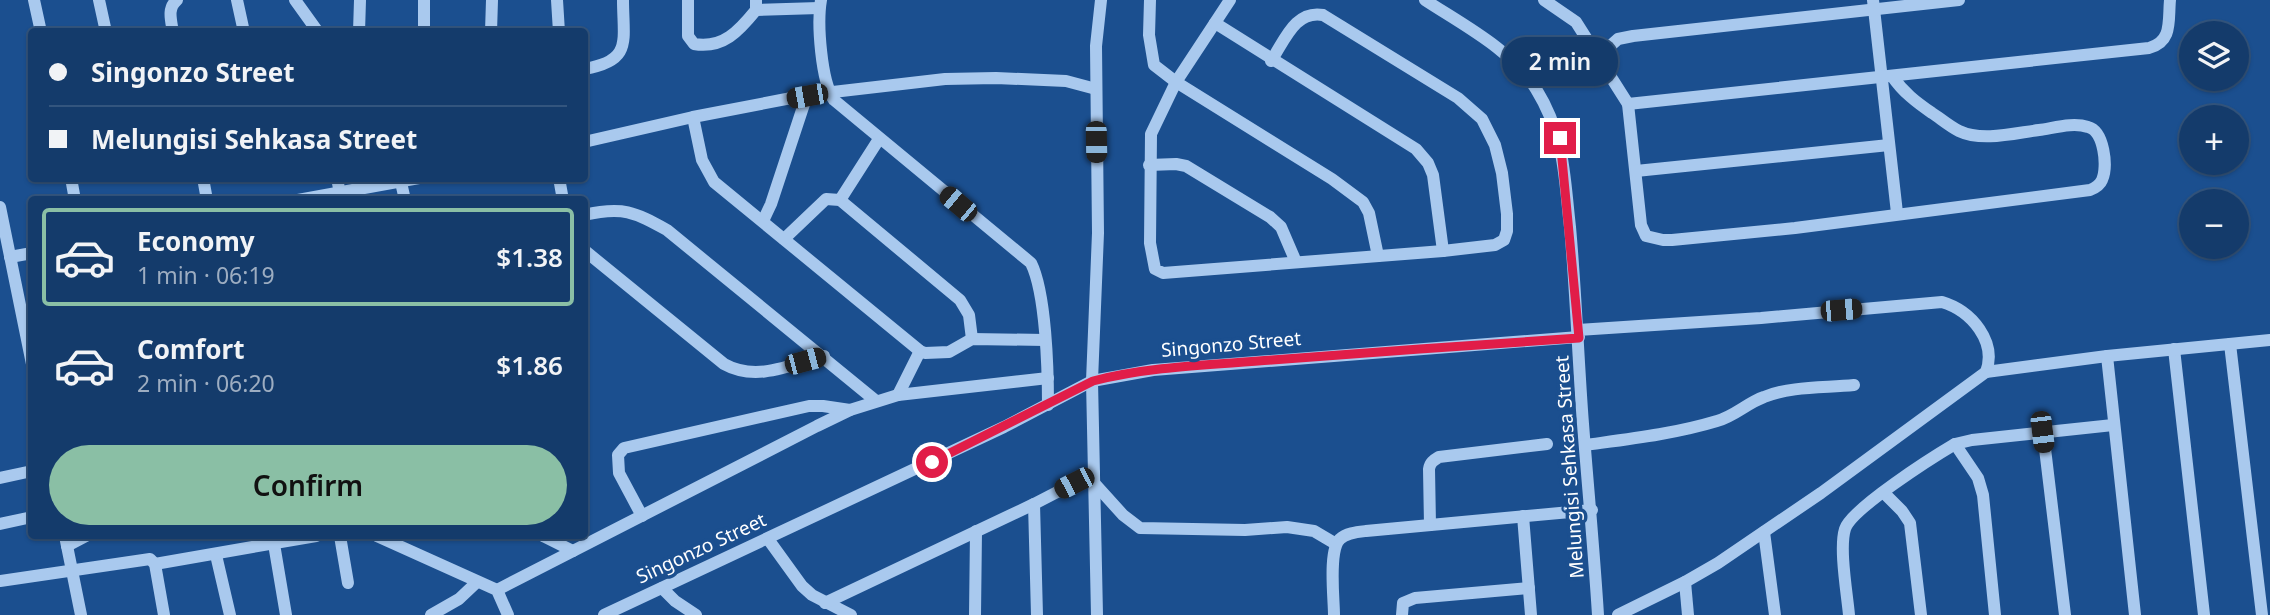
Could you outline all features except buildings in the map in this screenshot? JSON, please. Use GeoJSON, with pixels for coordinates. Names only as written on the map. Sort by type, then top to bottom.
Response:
{"type":"FeatureCollection","features":[{"type":"Feature","properties":{"kind":"street"},"geometry":{"type":"LineString","coordinates":[[34,0],[40,28]]}},
{"type":"Feature","properties":{"kind":"street"},"geometry":{"type":"LineString","coordinates":[[99,0],[105,28]]}},
{"type":"Feature","properties":{"kind":"street"},"geometry":{"type":"LineString","coordinates":[[172,28],[170,15],[177,0]]}},
{"type":"Feature","properties":{"kind":"street"},"geometry":{"type":"LineString","coordinates":[[237,0],[243,28]]}},
{"type":"Feature","properties":{"kind":"street"},"geometry":{"type":"LineString","coordinates":[[295,0],[315,28]]}},
{"type":"Feature","properties":{"kind":"street"},"geometry":{"type":"LineString","coordinates":[[359,28],[360,0]]}},
{"type":"Feature","properties":{"kind":"street"},"geometry":{"type":"LineString","coordinates":[[424,0],[424,28]]}},
{"type":"Feature","properties":{"kind":"street"},"geometry":{"type":"LineString","coordinates":[[491,28],[492,0]]}},
{"type":"Feature","properties":{"kind":"street"},"geometry":{"type":"LineString","coordinates":[[558,0],[559,28]]}},
{"type":"Feature","properties":{"kind":"street"},"geometry":{"type":"LineString","coordinates":[[588,68],[609,64],[617,57],[622,44],[623,0]]}},
{"type":"Feature","properties":{"kind":"street"},"geometry":{"type":"LineString","coordinates":[[688,0],[688,36],[694,44],[700,45],[724,42],[742,27],[756,5],[820,4],[824,61],[830,93],[879,139],[1031,263],[1038,286],[1045,340],[1048,405]]}},
{"type":"Feature","properties":{"kind":"street"},"geometry":{"type":"LineString","coordinates":[[1097,615],[1093,381],[1098,233],[1096,47],[1101,0]]}},
{"type":"Feature","properties":{"kind":"street"},"geometry":{"type":"LineString","coordinates":[[1150,0],[1149,35],[1154,65],[1176,82],[1321,172],[1363,202],[1369,213],[1378,256]]}},
{"type":"Feature","properties":{"kind":"street"},"geometry":{"type":"LineString","coordinates":[[1230,0],[1176,82],[1151,134],[1150,243],[1155,270],[1163,273],[1443,251],[1495,244],[1506,236],[1507,214],[1495,145],[1482,119],[1450,93],[1323,15],[1301,17],[1271,61]]}},
{"type":"Feature","properties":{"kind":"street","name":"Melungisi Sehkasa Street"},"geometry":{"type":"LineString","coordinates":[[1425,0],[1513,62],[1534,86],[1554,122],[1562,154],[1579,334],[1598,615]]}},
{"type":"Feature","properties":{"kind":"street"},"geometry":{"type":"LineString","coordinates":[[1544,0],[1576,22],[1629,104],[1643,232],[1646,236],[1663,240],[1795,228],[2090,190],[2102,180],[2104,165],[2099,136],[2096,130],[2090,127],[2074,125],[2002,134],[1971,134],[1959,131],[1915,102],[1886,77]]}},
{"type":"Feature","properties":{"kind":"street"},"geometry":{"type":"LineString","coordinates":[[1600,56],[1622,38],[1873,5],[1959,0]]}},
{"type":"Feature","properties":{"kind":"street"},"geometry":{"type":"LineString","coordinates":[[1629,104],[2160,46],[2167,31],[2170,0]]}},
{"type":"Feature","properties":{"kind":"street"},"geometry":{"type":"LineString","coordinates":[[1873,5],[1886,77],[1889,145],[1897,213]]}},
{"type":"Feature","properties":{"kind":"street"},"geometry":{"type":"LineString","coordinates":[[1215,23],[1271,61],[1348,105],[1416,149],[1429,163],[1433,175],[1443,251]]}},
{"type":"Feature","properties":{"kind":"street"},"geometry":{"type":"LineString","coordinates":[[588,141],[693,117],[807,96],[944,79],[1066,81],[1096,89]]}},
{"type":"Feature","properties":{"kind":"street"},"geometry":{"type":"LineString","coordinates":[[763,221],[807,96]]}},
{"type":"Feature","properties":{"kind":"street"},"geometry":{"type":"LineString","coordinates":[[693,117],[702,160],[708,174],[729,197],[763,221],[920,351],[950,352],[972,339],[1045,340]]}},
{"type":"Feature","properties":{"kind":"street"},"geometry":{"type":"LineString","coordinates":[[840,200],[879,139]]}},
{"type":"Feature","properties":{"kind":"street"},"geometry":{"type":"LineString","coordinates":[[1636,171],[1889,145]]}},
{"type":"Feature","properties":{"kind":"street"},"geometry":{"type":"LineString","coordinates":[[1149,165],[1186,166],[1260,209],[1281,227],[1296,262]]}},
{"type":"Feature","properties":{"kind":"street"},"geometry":{"type":"LineString","coordinates":[[341,196],[397,182]]}},
{"type":"Feature","properties":{"kind":"street"},"geometry":{"type":"LineString","coordinates":[[784,239],[825,199],[840,200],[960,300],[969,314],[972,339]]}},
{"type":"Feature","properties":{"kind":"street"},"geometry":{"type":"LineString","coordinates":[[0,207],[28,345]]}},
{"type":"Feature","properties":{"kind":"street"},"geometry":{"type":"LineString","coordinates":[[588,214],[603,211],[631,212],[667,230],[876,401]]}},
{"type":"Feature","properties":{"kind":"street"},"geometry":{"type":"LineString","coordinates":[[588,253],[736,371],[768,371],[824,356]]}},
{"type":"Feature","properties":{"kind":"street"},"geometry":{"type":"LineString","coordinates":[[10,257],[28,254]]}},
{"type":"Feature","properties":{"kind":"street","name":"Singonzo Street"},"geometry":{"type":"LineString","coordinates":[[604,615],[618,612],[662,588],[1004,428],[1093,381],[1153,370],[1942,302],[1965,314],[1983,335],[1990,351],[1986,372]]}},
{"type":"Feature","properties":{"kind":"street"},"geometry":{"type":"LineString","coordinates":[[1618,615],[1685,582],[1763,532],[1821,493],[1986,372],[2107,356],[2270,340]]}},
{"type":"Feature","properties":{"kind":"street"},"geometry":{"type":"LineString","coordinates":[[2230,344],[2262,615]]}},
{"type":"Feature","properties":{"kind":"street"},"geometry":{"type":"LineString","coordinates":[[2174,349],[2204,615]]}},
{"type":"Feature","properties":{"kind":"street"},"geometry":{"type":"LineString","coordinates":[[898,395],[920,351]]}},
{"type":"Feature","properties":{"kind":"street"},"geometry":{"type":"LineString","coordinates":[[2107,356],[2135,615]]}},
{"type":"Feature","properties":{"kind":"street"},"geometry":{"type":"LineString","coordinates":[[497,590],[850,410],[898,395],[1048,378]]}},
{"type":"Feature","properties":{"kind":"street"},"geometry":{"type":"LineString","coordinates":[[1585,445],[1638,438],[1720,421],[1737,413],[1750,402],[1782,391],[1854,385]]}},
{"type":"Feature","properties":{"kind":"street"},"geometry":{"type":"LineString","coordinates":[[642,516],[619,472],[618,455],[624,448],[809,407],[850,410]]}},
{"type":"Feature","properties":{"kind":"street"},"geometry":{"type":"LineString","coordinates":[[1849,615],[1842,540],[1845,526],[1861,508],[1955,444],[2113,425]]}},
{"type":"Feature","properties":{"kind":"street"},"geometry":{"type":"LineString","coordinates":[[2042,432],[2065,615]]}},
{"type":"Feature","properties":{"kind":"street"},"geometry":{"type":"LineString","coordinates":[[1430,525],[1429,469],[1434,460],[1439,457],[1547,444]]}},
{"type":"Feature","properties":{"kind":"street"},"geometry":{"type":"LineString","coordinates":[[1955,444],[1978,478],[1983,495],[1996,615]]}},
{"type":"Feature","properties":{"kind":"street"},"geometry":{"type":"LineString","coordinates":[[0,478],[28,472]]}},
{"type":"Feature","properties":{"kind":"street"},"geometry":{"type":"LineString","coordinates":[[825,603],[1095,478]]}},
{"type":"Feature","properties":{"kind":"street"},"geometry":{"type":"LineString","coordinates":[[1095,478],[1123,515],[1140,528],[1245,530],[1287,527],[1314,531],[1336,544]]}},
{"type":"Feature","properties":{"kind":"street"},"geometry":{"type":"LineString","coordinates":[[1884,492],[1910,523],[1921,615]]}},
{"type":"Feature","properties":{"kind":"street"},"geometry":{"type":"LineString","coordinates":[[1034,504],[1037,615]]}},
{"type":"Feature","properties":{"kind":"street"},"geometry":{"type":"LineString","coordinates":[[1334,615],[1333,559],[1336,544],[1352,533],[1592,510]]}},
{"type":"Feature","properties":{"kind":"street"},"geometry":{"type":"LineString","coordinates":[[1523,516],[1531,615]]}},
{"type":"Feature","properties":{"kind":"street"},"geometry":{"type":"LineString","coordinates":[[0,524],[28,518]]}},
{"type":"Feature","properties":{"kind":"street"},"geometry":{"type":"LineString","coordinates":[[975,615],[976,531]]}},
{"type":"Feature","properties":{"kind":"street"},"geometry":{"type":"LineString","coordinates":[[1763,532],[1775,615]]}},
{"type":"Feature","properties":{"kind":"street"},"geometry":{"type":"LineString","coordinates":[[155,564],[300,539]]}},
{"type":"Feature","properties":{"kind":"street"},"geometry":{"type":"LineString","coordinates":[[341,539],[348,583]]}},
{"type":"Feature","properties":{"kind":"street"},"geometry":{"type":"LineString","coordinates":[[384,539],[497,590],[508,615]]}},
{"type":"Feature","properties":{"kind":"street"},"geometry":{"type":"LineString","coordinates":[[549,539],[573,551]]}},
{"type":"Feature","properties":{"kind":"street"},"geometry":{"type":"LineString","coordinates":[[768,539],[802,586],[825,603],[850,615]]}},
{"type":"Feature","properties":{"kind":"street"},"geometry":{"type":"LineString","coordinates":[[66,541],[80,615]]}},
{"type":"Feature","properties":{"kind":"street"},"geometry":{"type":"LineString","coordinates":[[274,544],[286,615]]}},
{"type":"Feature","properties":{"kind":"street"},"geometry":{"type":"LineString","coordinates":[[216,555],[230,615]]}},
{"type":"Feature","properties":{"kind":"street"},"geometry":{"type":"LineString","coordinates":[[0,581],[150,559],[155,564],[164,615]]}},
{"type":"Feature","properties":{"kind":"street"},"geometry":{"type":"LineString","coordinates":[[431,615],[460,599],[477,582]]}},
{"type":"Feature","properties":{"kind":"street"},"geometry":{"type":"LineString","coordinates":[[1685,582],[1688,615]]}},
{"type":"Feature","properties":{"kind":"street"},"geometry":{"type":"LineString","coordinates":[[662,588],[696,615]]}},
{"type":"Feature","properties":{"kind":"street"},"geometry":{"type":"LineString","coordinates":[[1402,615],[1403,603],[1415,598],[1529,588]]}},
{"type":"Feature","properties":{"kind":"route"},"geometry":{"type":"LineString","coordinates":[[932,462],[1093,381],[1109,377],[1153,370],[1246,362],[1579,338],[1560,138]]}}]}
